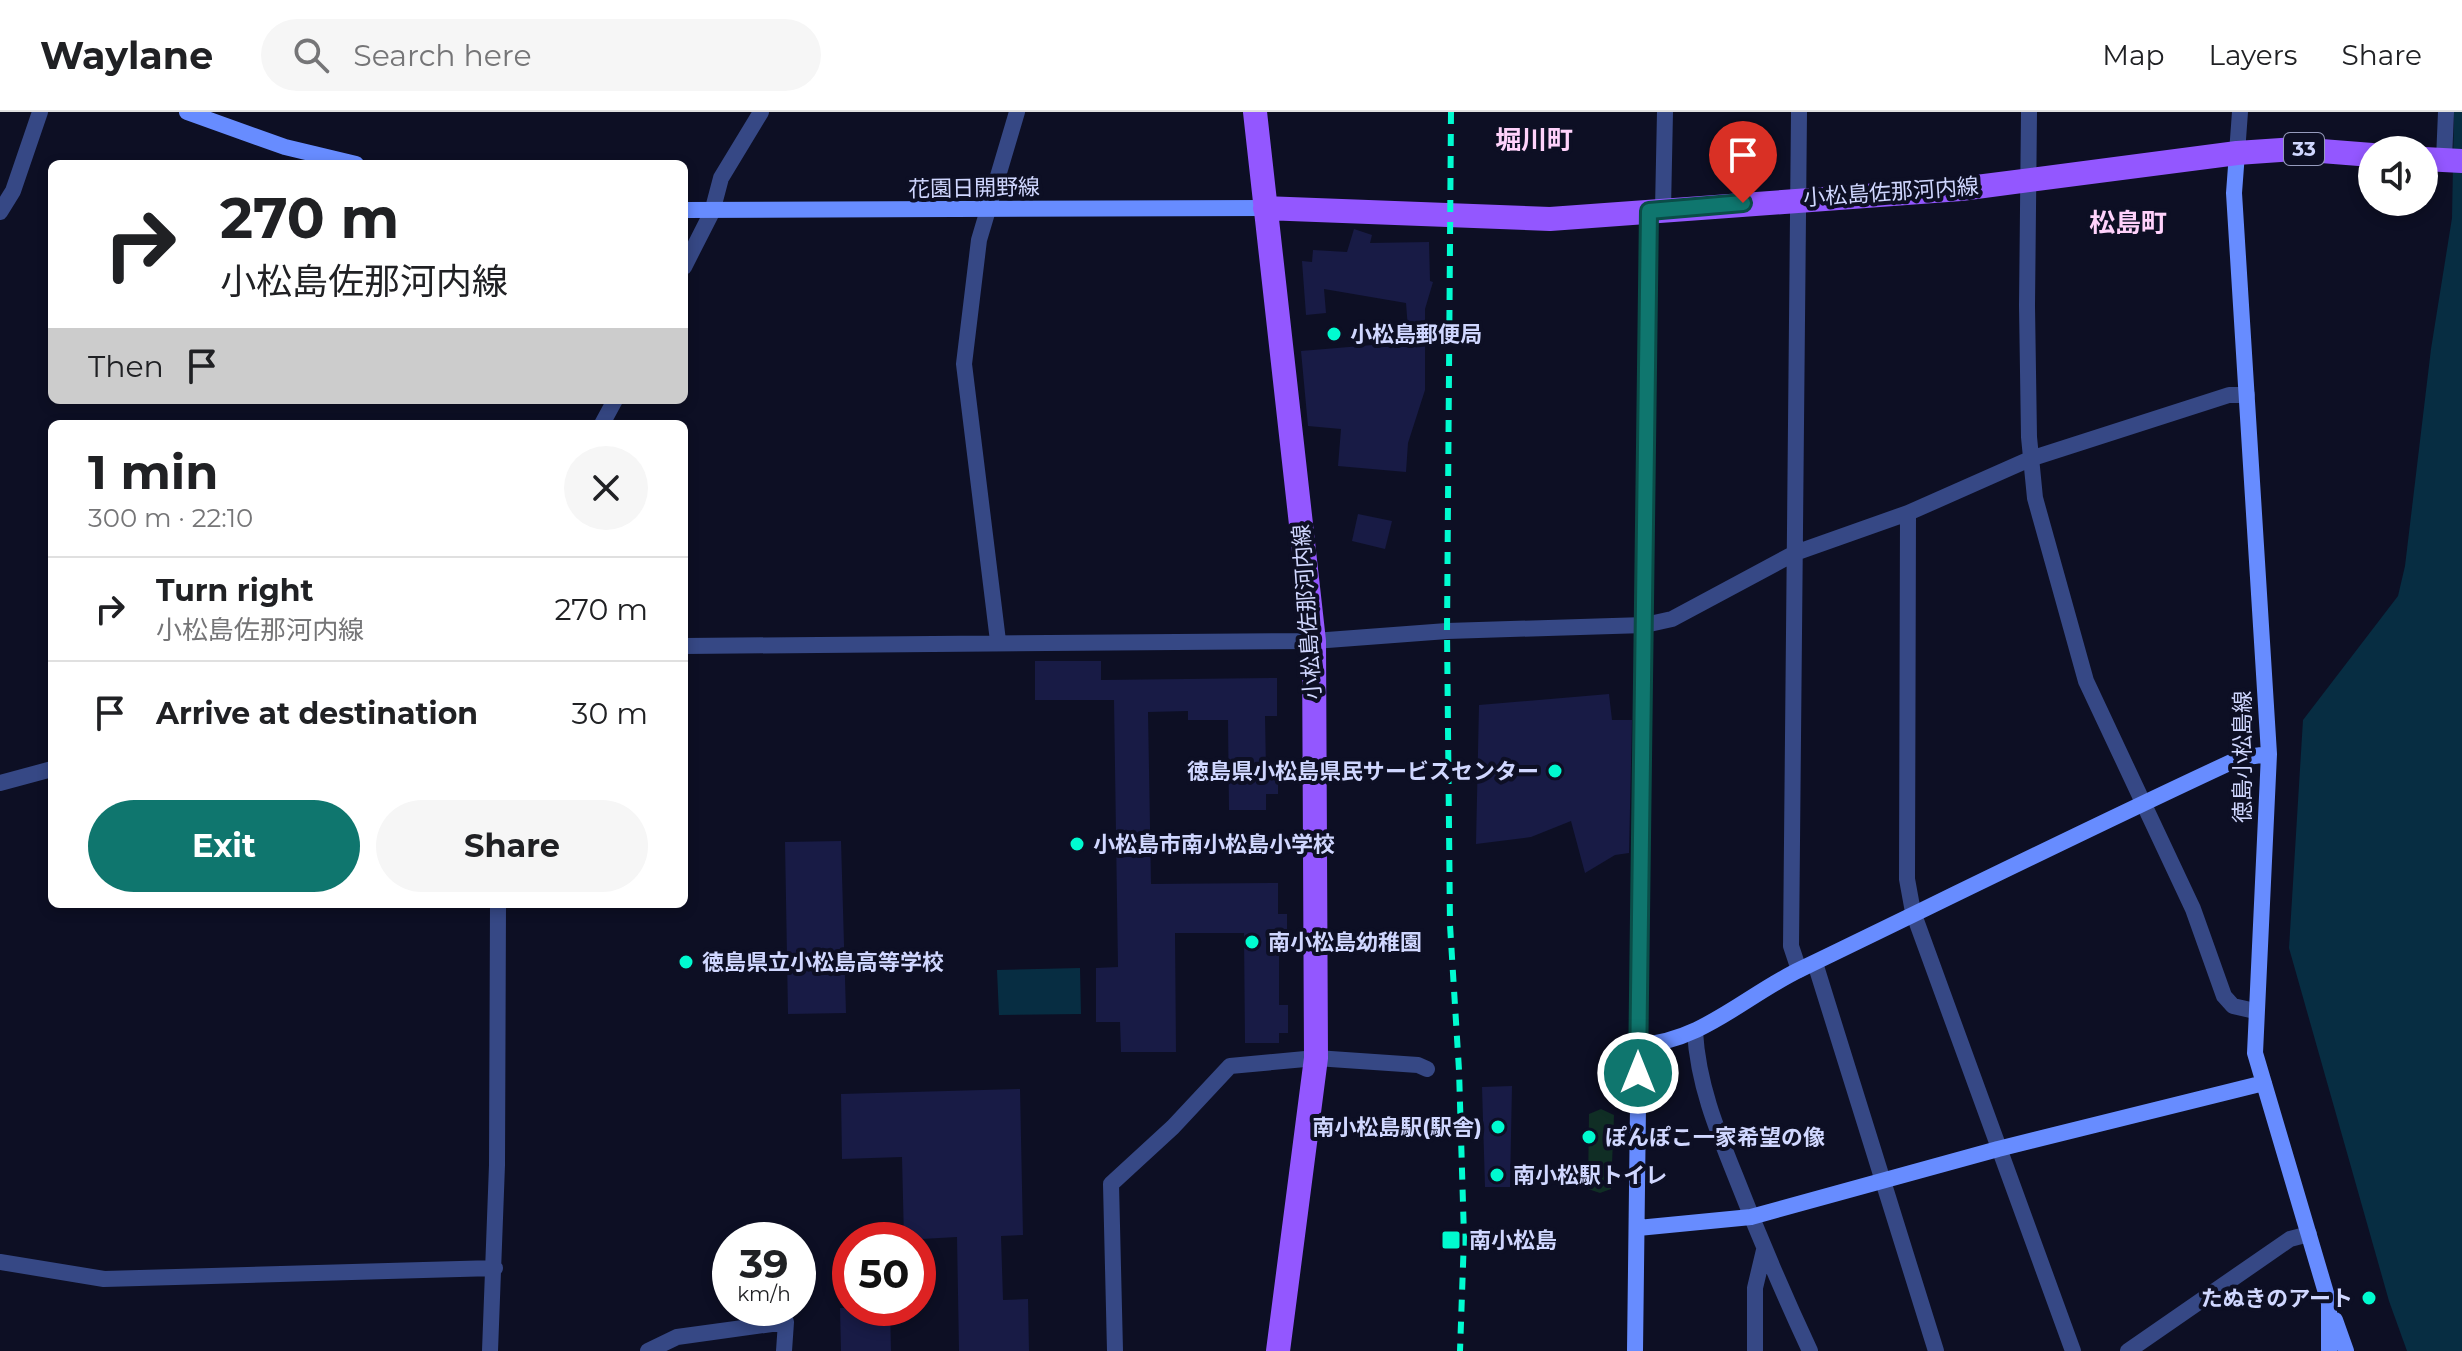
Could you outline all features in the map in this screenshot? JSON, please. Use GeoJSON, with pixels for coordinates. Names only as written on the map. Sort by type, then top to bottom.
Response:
{"type":"FeatureCollection","features":[{"type":"Feature","properties":{"kind":"main road"},"geometry":{"type":"LineString","coordinates":[[187,112],[285,147],[339,160]]}},
{"type":"Feature","properties":{"kind":"main road","name":"小松島佐那河内線"},"geometry":{"type":"LineString","coordinates":[[1255,112],[1314,641],[1316,1058],[1278,1351]]}},
{"type":"Feature","properties":{"kind":"main road","name":"小松島佐那河内線"},"geometry":{"type":"LineString","coordinates":[[1265,208],[1550,219],[1961,189],[2237,153],[2296,149],[2358,154]]}},
{"type":"Feature","properties":{"kind":"main road","name":"徳島小松島線"},"geometry":{"type":"LineString","coordinates":[[2237,153],[2234,193],[2269,754],[2255,1053],[2329,1303],[2329,1351]]}},
{"type":"Feature","properties":{"kind":"main road","name":"花園日開野線"},"geometry":{"type":"LineString","coordinates":[[688,210],[1265,208]]}},
{"type":"Feature","properties":{"kind":"main road"},"geometry":{"type":"LineString","coordinates":[[1635,1351],[1645,625],[1656,210]]}},
{"type":"Feature","properties":{"kind":"main road"},"geometry":{"type":"LineString","coordinates":[[1638,1045],[1665,1044],[1695,1032],[1799,970],[1913,912],[2240,758],[2269,754]]}},
{"type":"Feature","properties":{"kind":"main road"},"geometry":{"type":"LineString","coordinates":[[1638,1228],[1751,1217],[1998,1149],[2264,1083]]}},
{"type":"Feature","properties":{"kind":"main road"},"geometry":{"type":"LineString","coordinates":[[2329,1303],[2346,1351]]}},
{"type":"Feature","properties":{"kind":"street"},"geometry":{"type":"LineString","coordinates":[[0,212],[13,191],[40,112]]}},
{"type":"Feature","properties":{"kind":"street"},"geometry":{"type":"LineString","coordinates":[[688,259],[712,212],[721,178],[761,112]]}},
{"type":"Feature","properties":{"kind":"street"},"geometry":{"type":"LineString","coordinates":[[998,641],[964,364],[979,240],[1017,112]]}},
{"type":"Feature","properties":{"kind":"street"},"geometry":{"type":"LineString","coordinates":[[1656,210],[1665,112]]}},
{"type":"Feature","properties":{"kind":"street"},"geometry":{"type":"LineString","coordinates":[[1799,112],[1791,946],[1799,970]]}},
{"type":"Feature","properties":{"kind":"street"},"geometry":{"type":"LineString","coordinates":[[2029,112],[2030,459],[2035,498],[2086,681],[2193,909],[2224,996],[2233,1006],[2255,1011]]}},
{"type":"Feature","properties":{"kind":"street"},"geometry":{"type":"LineString","coordinates":[[2237,153],[2240,112]]}},
{"type":"Feature","properties":{"kind":"street"},"geometry":{"type":"LineString","coordinates":[[2445,160],[2446,112]]}},
{"type":"Feature","properties":{"kind":"street"},"geometry":{"type":"LineString","coordinates":[[688,646],[998,641],[1314,641],[1447,631],[1645,625],[1672,619],[1795,553],[1908,513],[2030,459],[2229,395],[2247,395]]}},
{"type":"Feature","properties":{"kind":"street"},"geometry":{"type":"LineString","coordinates":[[1908,513],[1907,879],[1913,912],[2073,1351]]}},
{"type":"Feature","properties":{"kind":"street"},"geometry":{"type":"LineString","coordinates":[[0,783],[48,770]]}},
{"type":"Feature","properties":{"kind":"street"},"geometry":{"type":"LineString","coordinates":[[490,1351],[495,1268],[498,908]]}},
{"type":"Feature","properties":{"kind":"street"},"geometry":{"type":"LineString","coordinates":[[1815,963],[1936,1351]]}},
{"type":"Feature","properties":{"kind":"street"},"geometry":{"type":"LineString","coordinates":[[1695,1032],[1697,1066],[1709,1106],[1764,1250],[1810,1351]]}},
{"type":"Feature","properties":{"kind":"street"},"geometry":{"type":"LineString","coordinates":[[1115,1351],[1111,1184],[1173,1127],[1230,1066],[1316,1058],[1418,1065],[1427,1069]]}},
{"type":"Feature","properties":{"kind":"street"},"geometry":{"type":"LineString","coordinates":[[2128,1351],[2290,1239],[2309,1234]]}},
{"type":"Feature","properties":{"kind":"street"},"geometry":{"type":"LineString","coordinates":[[1755,1351],[1755,1288],[1764,1250]]}},
{"type":"Feature","properties":{"kind":"street"},"geometry":{"type":"LineString","coordinates":[[0,1262],[104,1279],[495,1268]]}},
{"type":"Feature","properties":{"kind":"street"},"geometry":{"type":"LineString","coordinates":[[652,1350],[677,1337],[786,1322],[784,1351]]}},
{"type":"Feature","properties":{"kind":"green space"},"geometry":{"type":"Polygon","coordinates":[[[1601,1109],[1614,1115],[1611,1189],[1600,1193],[1588,1189],[1589,1114],[1601,1109]]]}},
{"type":"Feature","properties":{"kind":"water"},"geometry":{"type":"Polygon","coordinates":[[[2454,112],[2462,112],[2462,1351],[2407,1351],[2389,1301],[2289,948],[2303,720],[2398,596],[2405,566],[2431,349],[2452,218],[2454,112]]]}},
{"type":"Feature","properties":{"kind":"water"},"geometry":{"type":"Polygon","coordinates":[[[1080,968],[1081,1014],[999,1015],[997,970],[1080,968]]]}},
{"type":"Feature","properties":{"kind":"building"},"geometry":{"type":"Polygon","coordinates":[[[1354,229],[1372,235],[1370,243],[1429,242],[1430,281],[1433,282],[1425,309],[1425,390],[1408,443],[1406,472],[1338,466],[1341,429],[1308,426],[1301,351],[1409,342],[1406,303],[1324,289],[1326,313],[1306,315],[1302,261],[1312,262],[1313,250],[1347,252],[1354,229]]]}},
{"type":"Feature","properties":{"kind":"building"},"geometry":{"type":"Polygon","coordinates":[[[1358,514],[1392,521],[1385,549],[1352,541],[1358,514]]]}},
{"type":"Feature","properties":{"kind":"building"},"geometry":{"type":"Polygon","coordinates":[[[1035,661],[1101,661],[1101,680],[1277,678],[1277,716],[1265,716],[1266,769],[1278,769],[1278,794],[1266,794],[1266,810],[1229,810],[1228,720],[1188,720],[1188,711],[1148,712],[1151,884],[1278,883],[1278,914],[1287,914],[1287,932],[1279,932],[1279,1005],[1288,1005],[1288,1033],[1279,1033],[1279,1043],[1245,1043],[1244,933],[1175,933],[1176,1052],[1121,1052],[1120,1022],[1096,1022],[1096,968],[1118,967],[1114,700],[1035,700],[1035,661]]]}},
{"type":"Feature","properties":{"kind":"building","name":"徳島県小松島県民サービスセンター"},"geometry":{"type":"Polygon","coordinates":[[[1609,694],[1612,720],[1632,720],[1629,853],[1615,855],[1585,873],[1571,821],[1531,837],[1476,844],[1479,705],[1609,694]]]}},
{"type":"Feature","properties":{"kind":"building"},"geometry":{"type":"Polygon","coordinates":[[[841,841],[846,1013],[788,1014],[785,842],[841,841]]]}},
{"type":"Feature","properties":{"kind":"building","name":"南小松島駅(駅舎)"},"geometry":{"type":"Polygon","coordinates":[[[1512,1086],[1510,1187],[1485,1187],[1482,1087],[1512,1086]]]}},
{"type":"Feature","properties":{"kind":"building"},"geometry":{"type":"Polygon","coordinates":[[[1020,1089],[1023,1235],[1001,1236],[1003,1300],[1028,1299],[1029,1351],[959,1351],[957,1237],[936,1238],[936,1222],[904,1222],[902,1157],[842,1159],[841,1094],[1020,1089]]]}},
{"type":"Feature","properties":{"kind":"building"},"geometry":{"type":"Polygon","coordinates":[[[840,1326],[890,1326],[891,1351],[841,1351],[840,1326]]]}},
{"type":"Feature","properties":{"kind":"railway"},"geometry":{"type":"LineString","coordinates":[[1451,112],[1447,631],[1450,925],[1459,1070],[1464,1237],[1460,1351]]}},
{"type":"Feature","properties":{"kind":"place","name":"小松島郵便局"},"geometry":{"type":"Point","coordinates":[1334,334]}},
{"type":"Feature","properties":{"kind":"place","name":"徳島県小松島県民サービスセンター"},"geometry":{"type":"Point","coordinates":[1555,771]}},
{"type":"Feature","properties":{"kind":"place","name":"小松島市南小松島小学校"},"geometry":{"type":"Point","coordinates":[1077,844]}},
{"type":"Feature","properties":{"kind":"place","name":"南小松島幼稚園"},"geometry":{"type":"Point","coordinates":[1252,942]}},
{"type":"Feature","properties":{"kind":"place","name":"徳島県立小松島高等学校"},"geometry":{"type":"Point","coordinates":[686,962]}},
{"type":"Feature","properties":{"kind":"place","name":"南小松島駅(駅舎)"},"geometry":{"type":"Point","coordinates":[1498,1127]}},
{"type":"Feature","properties":{"kind":"place","name":"ぽんぽこ一家希望の像"},"geometry":{"type":"Point","coordinates":[1589,1137]}},
{"type":"Feature","properties":{"kind":"place","name":"南小松駅トイレ"},"geometry":{"type":"Point","coordinates":[1497,1175]}},
{"type":"Feature","properties":{"kind":"place","name":"南小松島"},"geometry":{"type":"Point","coordinates":[1451,1240]}},
{"type":"Feature","properties":{"kind":"place","name":"たぬきのアート"},"geometry":{"type":"Point","coordinates":[2369,1298]}},
{"type":"Feature","properties":{"kind":"district","name":"堀川町"},"geometry":{"type":"Point","coordinates":[1534,140]}},
{"type":"Feature","properties":{"kind":"district","name":"松島町"},"geometry":{"type":"Point","coordinates":[2128,223]}},
{"type":"Feature","properties":{"kind":"route"},"geometry":{"type":"LineString","coordinates":[[1638,1073],[1649,211],[1743,203]]}}]}
